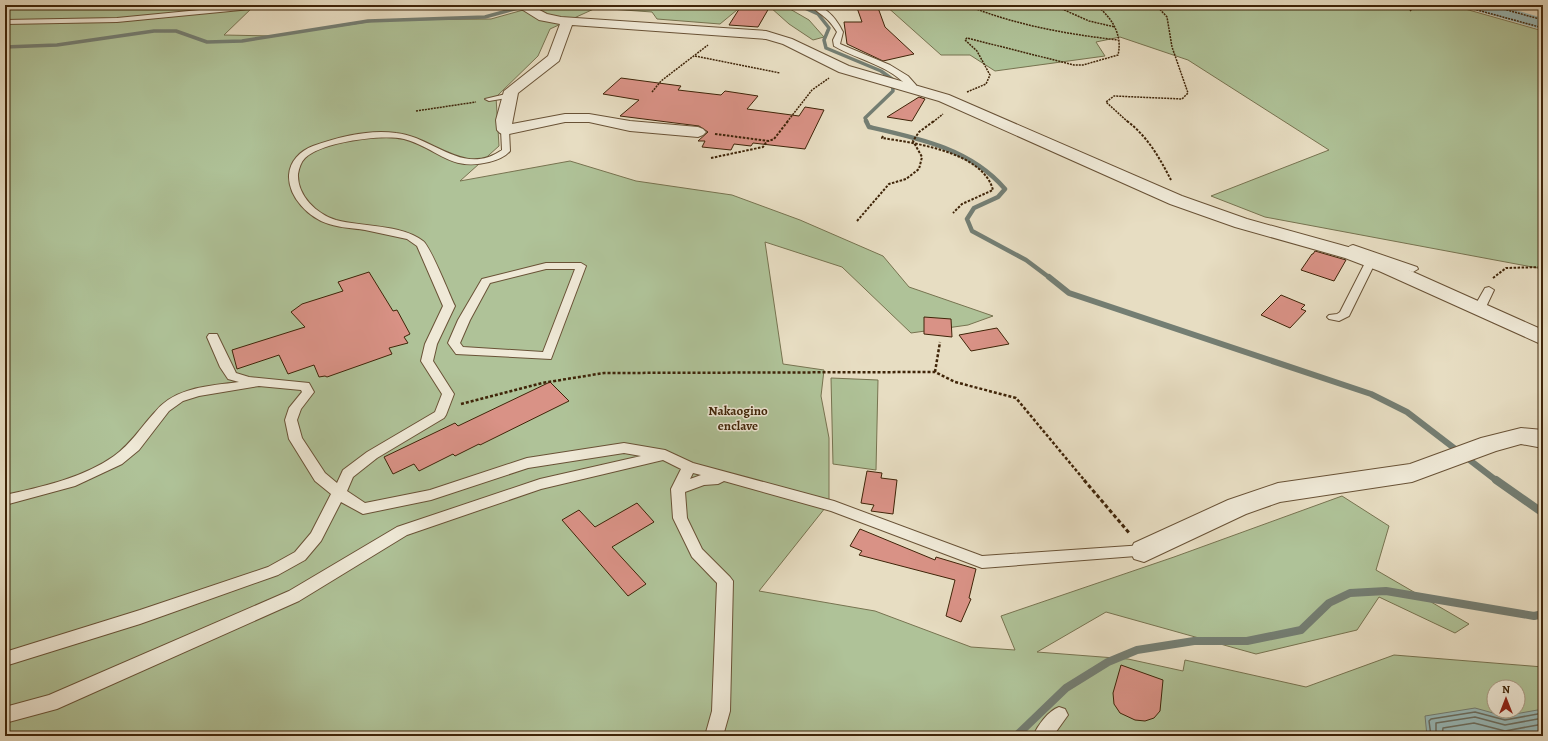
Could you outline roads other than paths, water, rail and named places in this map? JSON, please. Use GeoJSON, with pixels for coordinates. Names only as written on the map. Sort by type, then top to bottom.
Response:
{"type":"FeatureCollection","features":[{"type":"Feature","properties":{"kind":"street"},"geometry":{"type":"LineString","coordinates":[[524,7],[543,17],[567,21],[766,34],[780,38],[846,70],[900,84],[953,102],[1176,200],[1241,223],[1349,253],[1371,261],[1476,310],[1543,338]]}},
{"type":"Feature","properties":{"kind":"street"},"geometry":{"type":"LineString","coordinates":[[567,21],[554,58],[511,91],[504,120],[504,130],[565,118],[589,118],[630,126],[698,132]]}},
{"type":"Feature","properties":{"kind":"street"},"geometry":{"type":"LineString","coordinates":[[1144,551],[1237,507],[1278,493],[1412,473],[1490,444],[1521,436],[1543,438]]}},
{"type":"Feature","properties":{"kind":"lane"},"geometry":{"type":"LineString","coordinates":[[5,22],[117,20],[271,5]]}},
{"type":"Feature","properties":{"kind":"lane"},"geometry":{"type":"LineString","coordinates":[[812,5],[824,10],[835,22],[840,32],[836,45],[881,63],[905,75],[900,84]]}},
{"type":"Feature","properties":{"kind":"lane"},"geometry":{"type":"LineString","coordinates":[[488,99],[510,95]]}},
{"type":"Feature","properties":{"kind":"lane"},"geometry":{"type":"LineString","coordinates":[[5,658],[140,617],[273,571],[300,556],[322,527],[348,474],[372,455],[440,415],[448,394],[427,361],[432,344],[449,306],[422,244],[410,237],[328,220],[311,210],[296,193],[293,177],[295,164],[300,156],[312,149],[360,136],[373,135],[397,135],[416,139],[446,157],[459,162],[474,163],[496,159],[506,152],[504,130]]}},
{"type":"Feature","properties":{"kind":"lane"},"geometry":{"type":"LineString","coordinates":[[1349,253],[1353,248],[1413,269]]}},
{"type":"Feature","properties":{"kind":"lane"},"geometry":{"type":"LineString","coordinates":[[1333,317],[1339,318],[1345,314],[1371,261]]}},
{"type":"Feature","properties":{"kind":"lane"},"geometry":{"type":"LineString","coordinates":[[546,266],[581,266],[547,356],[460,351],[454,343],[464,320],[486,281],[546,266]]}},
{"type":"Feature","properties":{"kind":"lane"},"geometry":{"type":"LineString","coordinates":[[1476,310],[1489,290]]}},
{"type":"Feature","properties":{"kind":"lane"},"geometry":{"type":"LineString","coordinates":[[442,321],[464,320]]}},
{"type":"Feature","properties":{"kind":"lane"},"geometry":{"type":"LineString","coordinates":[[213,337],[226,367],[232,376],[249,381],[305,386],[308,392],[295,408],[291,420],[296,439],[320,477],[339,493],[362,509],[431,495],[527,462],[624,448],[665,455],[689,467],[834,506],[982,562],[1144,551]]}},
{"type":"Feature","properties":{"kind":"lane"},"geometry":{"type":"LineString","coordinates":[[5,500],[49,489],[102,469],[113,463],[129,452],[171,403],[200,393],[267,382]]}},
{"type":"Feature","properties":{"kind":"lane"},"geometry":{"type":"LineString","coordinates":[[5,715],[51,703],[294,596],[402,531],[540,484],[665,455]]}},
{"type":"Feature","properties":{"kind":"lane"},"geometry":{"type":"LineString","coordinates":[[689,467],[678,489],[680,518],[697,552],[725,581],[721,711],[714,736]]}},
{"type":"Feature","properties":{"kind":"lane"},"geometry":{"type":"LineString","coordinates":[[678,489],[703,480],[732,479]]}},
{"type":"Feature","properties":{"kind":"lane"},"geometry":{"type":"LineString","coordinates":[[1042,736],[1059,715]]}},
{"type":"Feature","properties":{"kind":"water"},"geometry":{"type":"Polygon","coordinates":[[[1475,708],[1486,711],[1486,719],[1526,719],[1526,712],[1543,709],[1543,736],[1427,736],[1425,716],[1475,708]]]}},
{"type":"Feature","properties":{"kind":"waterway"},"geometry":{"type":"LineString","coordinates":[[5,47],[57,45],[154,31],[176,31],[207,42],[242,41],[368,21],[485,17],[529,5]]}},
{"type":"Feature","properties":{"kind":"waterway"},"geometry":{"type":"LineString","coordinates":[[798,5],[818,14],[829,28],[824,40],[826,48],[881,71],[892,79],[893,91],[865,118],[867,122]]}},
{"type":"Feature","properties":{"kind":"waterway"},"geometry":{"type":"LineString","coordinates":[[1477,5],[1543,24]]}},
{"type":"Feature","properties":{"kind":"waterway"},"geometry":{"type":"LineString","coordinates":[[866,121],[869,127],[943,147],[976,164],[991,175],[1005,189],[998,197],[974,208],[967,219],[972,231],[1026,260],[1050,278]]}},
{"type":"Feature","properties":{"kind":"waterway"},"geometry":{"type":"LineString","coordinates":[[1049,277],[1069,293],[1371,394],[1407,412],[1497,481]]}},
{"type":"Feature","properties":{"kind":"waterway"},"geometry":{"type":"LineString","coordinates":[[1496,480],[1543,513]]}},
{"type":"Feature","properties":{"kind":"waterway"},"geometry":{"type":"LineString","coordinates":[[1016,736],[1066,688],[1108,662],[1137,650],[1194,641],[1247,641],[1301,630],[1329,603],[1350,593],[1386,591],[1534,616],[1543,614]]}},
{"type":"Feature","properties":{"kind":"district","name":"Nakaogino enclave"},"geometry":{"type":"Point","coordinates":[738,418]}}]}
